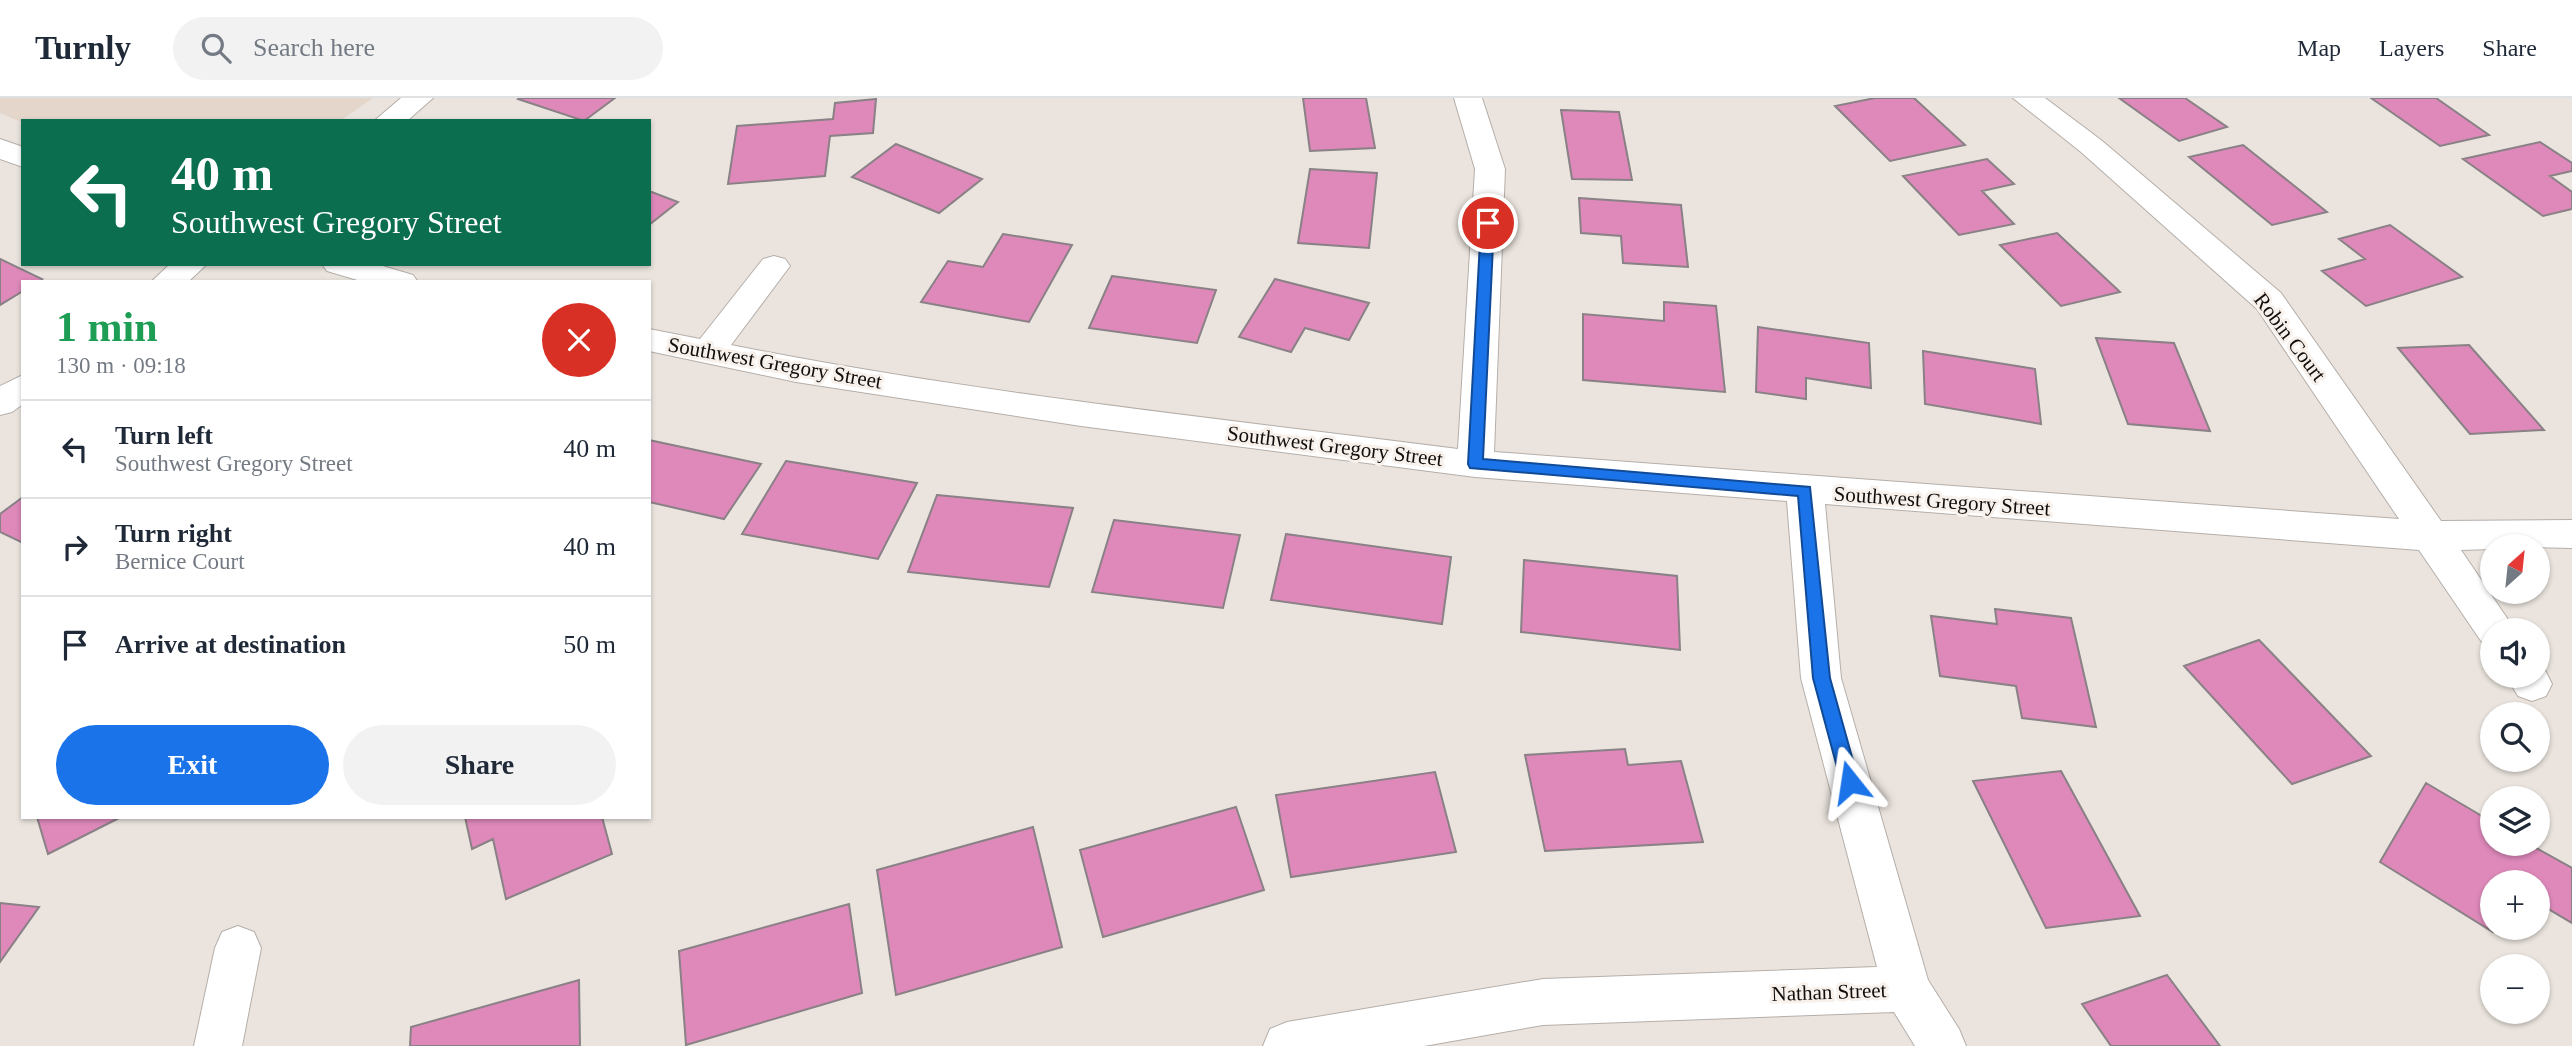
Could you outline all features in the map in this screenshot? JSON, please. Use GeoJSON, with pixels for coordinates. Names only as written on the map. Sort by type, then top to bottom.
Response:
{"type":"FeatureCollection","features":[{"type":"Feature","properties":{"kind":"street"},"geometry":{"type":"LineString","coordinates":[[391,119],[419,98]]}},
{"type":"Feature","properties":{"kind":"street"},"geometry":{"type":"LineString","coordinates":[[1468,98],[1490,169],[1475,464]]}},
{"type":"Feature","properties":{"kind":"street","name":"Robin Court"},"geometry":{"type":"LineString","coordinates":[[2027,98],[2091,146],[2269,301],[2486,618]]}},
{"type":"Feature","properties":{"kind":"street"},"geometry":{"type":"LineString","coordinates":[[0,148],[21,157]]}},
{"type":"Feature","properties":{"kind":"street"},"geometry":{"type":"LineString","coordinates":[[170,280],[188,266]]}},
{"type":"Feature","properties":{"kind":"street"},"geometry":{"type":"LineString","coordinates":[[345,266],[395,280]]}},
{"type":"Feature","properties":{"kind":"street"},"geometry":{"type":"LineString","coordinates":[[708,352],[774,267]]}},
{"type":"Feature","properties":{"kind":"street","name":"Southwest Gregory Street"},"geometry":{"type":"LineString","coordinates":[[651,340],[796,370],[1081,414],[1475,464],[1805,491],[2430,536],[2572,534]]}},
{"type":"Feature","properties":{"kind":"street"},"geometry":{"type":"LineString","coordinates":[[0,403],[21,388]]}},
{"type":"Feature","properties":{"kind":"street","name":"Nathan Street"},"geometry":{"type":"LineString","coordinates":[[1287,1046],[1543,1002],[1907,989],[1821,678],[1805,491]]}},
{"type":"Feature","properties":{"kind":"street"},"geometry":{"type":"LineString","coordinates":[[218,1046],[238,948]]}},
{"type":"Feature","properties":{"kind":"street"},"geometry":{"type":"LineString","coordinates":[[1907,989],[1942,1046]]}},
{"type":"Feature","properties":{"kind":"shaded area"},"geometry":{"type":"Polygon","coordinates":[[[0,98],[373,98],[343,119],[21,119],[21,122],[0,113],[0,98]]]}},
{"type":"Feature","properties":{"kind":"building"},"geometry":{"type":"Polygon","coordinates":[[[519,98],[615,98],[587,119],[578,119],[519,98]]]}},
{"type":"Feature","properties":{"kind":"building"},"geometry":{"type":"Polygon","coordinates":[[[1303,98],[1366,98],[1375,148],[1310,151],[1303,98]]]}},
{"type":"Feature","properties":{"kind":"building"},"geometry":{"type":"Polygon","coordinates":[[[1875,98],[1914,98],[1965,145],[1890,161],[1835,106],[1875,98]]]}},
{"type":"Feature","properties":{"kind":"building"},"geometry":{"type":"Polygon","coordinates":[[[2119,98],[2185,98],[2227,127],[2179,141],[2119,98]]]}},
{"type":"Feature","properties":{"kind":"building"},"geometry":{"type":"Polygon","coordinates":[[[2371,98],[2436,98],[2489,135],[2440,146],[2371,98]]]}},
{"type":"Feature","properties":{"kind":"building"},"geometry":{"type":"Polygon","coordinates":[[[876,99],[873,133],[830,136],[825,176],[728,184],[737,126],[833,119],[835,103],[876,99]]]}},
{"type":"Feature","properties":{"kind":"building"},"geometry":{"type":"Polygon","coordinates":[[[1561,110],[1619,112],[1632,180],[1572,179],[1561,110]]]}},
{"type":"Feature","properties":{"kind":"building"},"geometry":{"type":"Polygon","coordinates":[[[2540,142],[2572,163],[2572,171],[2550,176],[2572,192],[2572,209],[2543,216],[2463,159],[2540,142]]]}},
{"type":"Feature","properties":{"kind":"building"},"geometry":{"type":"Polygon","coordinates":[[[896,144],[982,179],[939,213],[852,177],[896,144]]]}},
{"type":"Feature","properties":{"kind":"building"},"geometry":{"type":"Polygon","coordinates":[[[2243,145],[2327,212],[2272,225],[2189,157],[2243,145]]]}},
{"type":"Feature","properties":{"kind":"building"},"geometry":{"type":"Polygon","coordinates":[[[1987,159],[2014,184],[1982,191],[2014,224],[1959,235],[1903,176],[1987,159]]]}},
{"type":"Feature","properties":{"kind":"building"},"geometry":{"type":"Polygon","coordinates":[[[1310,169],[1377,173],[1369,248],[1298,243],[1310,169]]]}},
{"type":"Feature","properties":{"kind":"building"},"geometry":{"type":"Polygon","coordinates":[[[651,192],[678,202],[651,223],[651,192]]]}},
{"type":"Feature","properties":{"kind":"building"},"geometry":{"type":"Polygon","coordinates":[[[1579,198],[1681,205],[1688,267],[1623,263],[1621,236],[1581,233],[1579,198]]]}},
{"type":"Feature","properties":{"kind":"building"},"geometry":{"type":"Polygon","coordinates":[[[2390,225],[2462,277],[2366,306],[2322,271],[2365,259],[2339,239],[2390,225]]]}},
{"type":"Feature","properties":{"kind":"building"},"geometry":{"type":"Polygon","coordinates":[[[2057,233],[2120,292],[2061,306],[2000,245],[2057,233]]]}},
{"type":"Feature","properties":{"kind":"building"},"geometry":{"type":"Polygon","coordinates":[[[1003,234],[1072,245],[1029,322],[921,302],[948,261],[983,267],[1003,234]]]}},
{"type":"Feature","properties":{"kind":"building"},"geometry":{"type":"Polygon","coordinates":[[[0,259],[42,279],[21,280],[21,292],[0,305],[0,259]]]}},
{"type":"Feature","properties":{"kind":"building"},"geometry":{"type":"Polygon","coordinates":[[[1112,276],[1216,290],[1197,343],[1089,328],[1112,276]]]}},
{"type":"Feature","properties":{"kind":"building"},"geometry":{"type":"Polygon","coordinates":[[[1275,279],[1369,303],[1349,340],[1305,328],[1291,352],[1239,337],[1275,279]]]}},
{"type":"Feature","properties":{"kind":"building"},"geometry":{"type":"Polygon","coordinates":[[[1664,302],[1716,306],[1725,392],[1583,380],[1583,314],[1664,321],[1664,302]]]}},
{"type":"Feature","properties":{"kind":"building"},"geometry":{"type":"Polygon","coordinates":[[[1758,327],[1869,343],[1871,388],[1806,378],[1806,399],[1756,392],[1758,327]]]}},
{"type":"Feature","properties":{"kind":"building"},"geometry":{"type":"Polygon","coordinates":[[[2096,338],[2174,343],[2210,431],[2128,424],[2096,338]]]}},
{"type":"Feature","properties":{"kind":"building"},"geometry":{"type":"Polygon","coordinates":[[[2469,345],[2544,430],[2470,434],[2398,348],[2469,345]]]}},
{"type":"Feature","properties":{"kind":"building"},"geometry":{"type":"Polygon","coordinates":[[[1923,351],[2035,369],[2041,424],[1925,404],[1923,351]]]}},
{"type":"Feature","properties":{"kind":"building"},"geometry":{"type":"Polygon","coordinates":[[[651,440],[761,464],[724,519],[651,502],[651,440]]]}},
{"type":"Feature","properties":{"kind":"building"},"geometry":{"type":"Polygon","coordinates":[[[786,461],[917,483],[878,559],[742,534],[786,461]]]}},
{"type":"Feature","properties":{"kind":"building"},"geometry":{"type":"Polygon","coordinates":[[[937,495],[1073,508],[1049,587],[908,572],[937,495]]]}},
{"type":"Feature","properties":{"kind":"building"},"geometry":{"type":"Polygon","coordinates":[[[21,498],[21,542],[0,532],[0,514],[21,498]]]}},
{"type":"Feature","properties":{"kind":"building"},"geometry":{"type":"Polygon","coordinates":[[[1114,520],[1240,535],[1223,608],[1092,592],[1114,520]]]}},
{"type":"Feature","properties":{"kind":"building"},"geometry":{"type":"Polygon","coordinates":[[[1286,534],[1451,557],[1442,624],[1271,600],[1286,534]]]}},
{"type":"Feature","properties":{"kind":"building"},"geometry":{"type":"Polygon","coordinates":[[[1524,560],[1677,576],[1680,650],[1521,632],[1524,560]]]}},
{"type":"Feature","properties":{"kind":"building"},"geometry":{"type":"Polygon","coordinates":[[[1995,609],[2071,618],[2096,727],[2022,718],[2016,686],[1940,676],[1931,616],[1997,624],[1995,609]]]}},
{"type":"Feature","properties":{"kind":"building"},"geometry":{"type":"Polygon","coordinates":[[[2259,640],[2371,756],[2292,784],[2184,666],[2259,640]]]}},
{"type":"Feature","properties":{"kind":"building"},"geometry":{"type":"Polygon","coordinates":[[[1625,749],[1628,765],[1681,761],[1703,842],[1545,851],[1525,755],[1625,749]]]}},
{"type":"Feature","properties":{"kind":"building"},"geometry":{"type":"Polygon","coordinates":[[[2061,771],[2140,916],[2046,928],[1973,781],[2061,771]]]}},
{"type":"Feature","properties":{"kind":"building"},"geometry":{"type":"Polygon","coordinates":[[[1435,772],[1456,852],[1291,877],[1276,795],[1435,772]]]}},
{"type":"Feature","properties":{"kind":"building"},"geometry":{"type":"Polygon","coordinates":[[[2426,783],[2480,815],[2480,856],[2550,856],[2572,868],[2572,923],[2550,910],[2550,870],[2480,870],[2480,924],[2380,862],[2426,783]]]}},
{"type":"Feature","properties":{"kind":"building"},"geometry":{"type":"Polygon","coordinates":[[[1236,807],[1264,890],[1103,937],[1080,850],[1236,807]]]}},
{"type":"Feature","properties":{"kind":"building"},"geometry":{"type":"Polygon","coordinates":[[[38,819],[117,819],[48,854],[38,819]]]}},
{"type":"Feature","properties":{"kind":"building"},"geometry":{"type":"Polygon","coordinates":[[[465,819],[603,819],[612,854],[506,899],[493,839],[472,849],[465,819]]]}},
{"type":"Feature","properties":{"kind":"building"},"geometry":{"type":"Polygon","coordinates":[[[1033,827],[1062,947],[896,995],[877,870],[1033,827]]]}},
{"type":"Feature","properties":{"kind":"building"},"geometry":{"type":"Polygon","coordinates":[[[0,903],[39,907],[0,962],[0,903]]]}},
{"type":"Feature","properties":{"kind":"building"},"geometry":{"type":"Polygon","coordinates":[[[849,904],[862,993],[686,1045],[679,951],[849,904]]]}},
{"type":"Feature","properties":{"kind":"building"},"geometry":{"type":"Polygon","coordinates":[[[2167,975],[2220,1046],[2111,1046],[2082,1004],[2167,975]]]}},
{"type":"Feature","properties":{"kind":"building"},"geometry":{"type":"Polygon","coordinates":[[[579,980],[580,1046],[410,1046],[411,1027],[579,980]]]}},
{"type":"Feature","properties":{"kind":"route"},"geometry":{"type":"LineString","coordinates":[[1488,223],[1475,464],[1805,491],[1821,678],[1850,782]]}}]}
